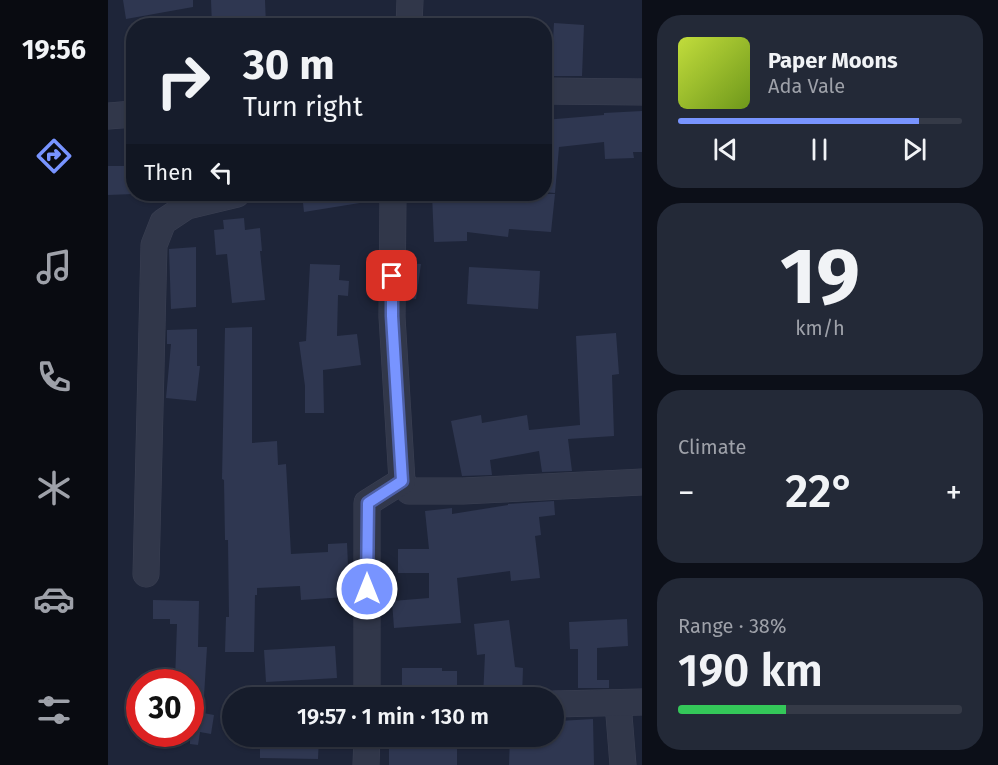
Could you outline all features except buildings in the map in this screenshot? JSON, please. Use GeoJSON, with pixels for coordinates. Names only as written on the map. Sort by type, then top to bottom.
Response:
{"type":"FeatureCollection","features":[{"type":"Feature","properties":{"kind":"street"},"geometry":{"type":"LineString","coordinates":[[409,18],[410,0]]}},
{"type":"Feature","properties":{"kind":"street"},"geometry":{"type":"LineString","coordinates":[[552,91],[642,92]]}},
{"type":"Feature","properties":{"kind":"street"},"geometry":{"type":"LineString","coordinates":[[108,116],[126,115]]}},
{"type":"Feature","properties":{"kind":"street"},"geometry":{"type":"LineString","coordinates":[[146,574],[154,245],[163,222],[187,206],[208,201]]}},
{"type":"Feature","properties":{"kind":"street"},"geometry":{"type":"LineString","coordinates":[[393,201],[392,316],[402,481],[409,491],[463,491],[642,482]]}},
{"type":"Feature","properties":{"kind":"street"},"geometry":{"type":"LineString","coordinates":[[367,687],[368,503],[402,481]]}},
{"type":"Feature","properties":{"kind":"street"},"geometry":{"type":"LineString","coordinates":[[564,704],[630,703],[623,765]]}},
{"type":"Feature","properties":{"kind":"street"},"geometry":{"type":"LineString","coordinates":[[366,765],[367,747]]}},
{"type":"Feature","properties":{"kind":"route"},"geometry":{"type":"LineString","coordinates":[[367,589],[368,503],[402,481],[392,316],[392,276]]}}]}
